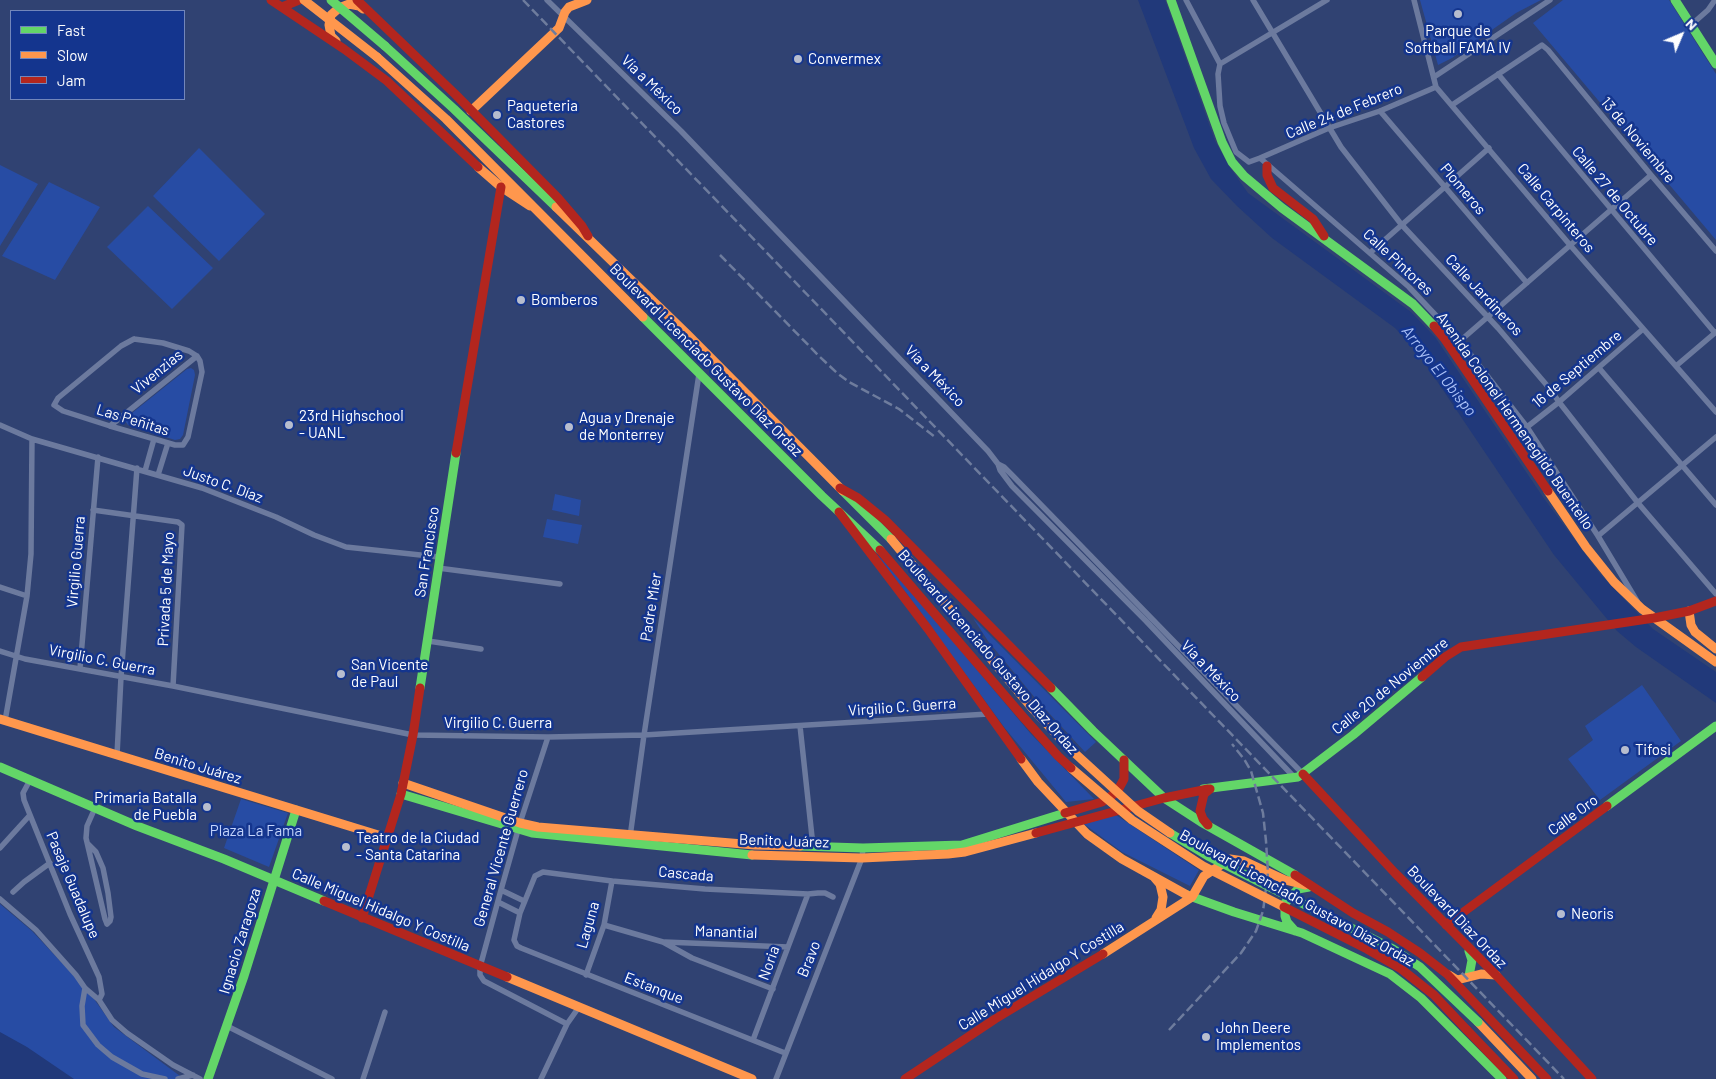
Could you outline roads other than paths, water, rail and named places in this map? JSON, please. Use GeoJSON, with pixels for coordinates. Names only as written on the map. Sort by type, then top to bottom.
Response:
{"type":"FeatureCollection","features":[{"type":"Feature","properties":{"kind":"street","name":"Boulevard Licenciado Gustavo Díaz Ordaz"},"geometry":{"type":"LineString","coordinates":[[271,0],[387,81],[500,187],[538,211]]}},
{"type":"Feature","properties":{"kind":"street"},"geometry":{"type":"LineString","coordinates":[[282,7],[299,0]]}},
{"type":"Feature","properties":{"kind":"street","name":"Boulevard Licenciado Gustavo Díaz Ordaz"},"geometry":{"type":"LineString","coordinates":[[304,0],[377,57],[446,120],[699,374],[880,550],[1058,756],[1090,786],[1132,820],[1203,866],[1367,949],[1400,968],[1434,995],[1514,1079]]}},
{"type":"Feature","properties":{"kind":"street","name":"Boulevard Licenciado Gustavo Díaz Ordaz"},"geometry":{"type":"LineString","coordinates":[[331,0],[454,109],[686,334],[891,539],[1033,709],[1086,764],[1138,811],[1178,839],[1208,856],[1393,948],[1427,973],[1478,1022],[1532,1079]]}},
{"type":"Feature","properties":{"kind":"street","name":"Boulevard Licenciado Gustavo Díaz Ordaz"},"geometry":{"type":"LineString","coordinates":[[353,0],[361,3],[558,198],[582,226],[594,245]]}},
{"type":"Feature","properties":{"kind":"street","name":"Vía a México"},"geometry":{"type":"LineString","coordinates":[[547,0],[682,131],[988,451],[998,464],[1012,475],[1299,776]]}},
{"type":"Feature","properties":{"kind":"street"},"geometry":{"type":"LineString","coordinates":[[472,111],[558,28],[569,7],[587,0]]}},
{"type":"Feature","properties":{"kind":"street","name":"Avenida Colonel Hermenegildo Buentello"},"geometry":{"type":"LineString","coordinates":[[1171,0],[1222,142],[1232,162],[1255,186],[1413,304],[1426,317],[1444,338],[1586,547],[1614,582],[1642,609],[1716,662]]}},
{"type":"Feature","properties":{"kind":"street"},"geometry":{"type":"LineString","coordinates":[[1186,0],[1220,64],[1218,74],[1220,106],[1229,139],[1236,152],[1242,158],[1249,162],[1260,158]]}},
{"type":"Feature","properties":{"kind":"street","name":"Calle Jardineros"},"geometry":{"type":"LineString","coordinates":[[1253,0],[1341,148],[1401,224],[1498,328],[1550,389],[1638,503],[1716,594]]}},
{"type":"Feature","properties":{"kind":"street"},"geometry":{"type":"LineString","coordinates":[[1414,0],[1436,87]]}},
{"type":"Feature","properties":{"kind":"street"},"geometry":{"type":"LineString","coordinates":[[1434,77],[1550,0]]}},
{"type":"Feature","properties":{"kind":"street"},"geometry":{"type":"LineString","coordinates":[[1675,0],[1716,64]]}},
{"type":"Feature","properties":{"kind":"street"},"geometry":{"type":"LineString","coordinates":[[1691,25],[1708,10],[1715,0]]}},
{"type":"Feature","properties":{"kind":"street"},"geometry":{"type":"LineString","coordinates":[[1220,64],[1324,1]]}},
{"type":"Feature","properties":{"kind":"street"},"geometry":{"type":"LineString","coordinates":[[344,50],[331,36],[329,31],[330,20],[335,11],[343,6],[354,5],[372,15]]}},
{"type":"Feature","properties":{"kind":"street","name":"13 de Noviembre"},"geometry":{"type":"LineString","coordinates":[[1498,74],[1542,45],[1716,251]]}},
{"type":"Feature","properties":{"kind":"street"},"geometry":{"type":"LineString","coordinates":[[1452,105],[1498,74]]}},
{"type":"Feature","properties":{"kind":"street","name":"Calle 27 de Octubre"},"geometry":{"type":"LineString","coordinates":[[1498,74],[1610,210],[1715,332]]}},
{"type":"Feature","properties":{"kind":"street","name":"Calle 24 de Febrero"},"geometry":{"type":"LineString","coordinates":[[1260,158],[1329,128],[1380,111],[1436,87]]}},
{"type":"Feature","properties":{"kind":"street","name":"Calle Carpinteros"},"geometry":{"type":"LineString","coordinates":[[1436,87],[1570,246],[1716,412]]}},
{"type":"Feature","properties":{"kind":"street","name":"Plomeros"},"geometry":{"type":"LineString","coordinates":[[1380,111],[1527,283]]}},
{"type":"Feature","properties":{"kind":"street"},"geometry":{"type":"LineString","coordinates":[[1370,252],[1489,148]]}},
{"type":"Feature","properties":{"kind":"street","name":"Calle Pintores"},"geometry":{"type":"LineString","coordinates":[[1260,158],[1409,287],[1460,341],[1527,427],[1598,536],[1642,609]]}},
{"type":"Feature","properties":{"kind":"street"},"geometry":{"type":"LineString","coordinates":[[1267,166],[1267,175],[1273,188],[1313,219],[1326,239]]}},
{"type":"Feature","properties":{"kind":"street"},"geometry":{"type":"LineString","coordinates":[[1460,341],[1650,175]]}},
{"type":"Feature","properties":{"kind":"street","name":"San Francisco"},"geometry":{"type":"LineString","coordinates":[[362,918],[401,794],[413,735],[439,557],[500,187]]}},
{"type":"Feature","properties":{"kind":"street","name":"16 de Septiembre"},"geometry":{"type":"LineString","coordinates":[[1527,427],[1559,402],[1643,329]]}},
{"type":"Feature","properties":{"kind":"street"},"geometry":{"type":"LineString","coordinates":[[1676,366],[1715,332]]}},
{"type":"Feature","properties":{"kind":"street","name":"Las Peñitas"},"geometry":{"type":"LineString","coordinates":[[134,338],[172,346],[189,351],[197,356],[202,366],[202,372],[188,437],[183,445],[175,445],[63,411],[56,408],[54,403],[121,346],[134,338]]}},
{"type":"Feature","properties":{"kind":"street","name":"Vivenzias"},"geometry":{"type":"LineString","coordinates":[[110,426],[197,356]]}},
{"type":"Feature","properties":{"kind":"street"},"geometry":{"type":"LineString","coordinates":[[1599,368],[1716,505]]}},
{"type":"Feature","properties":{"kind":"street","name":"Padre Mier"},"geometry":{"type":"LineString","coordinates":[[630,839],[699,374]]}},
{"type":"Feature","properties":{"kind":"street","name":"Justo C. Díaz"},"geometry":{"type":"LineString","coordinates":[[0,425],[32,439],[137,468],[220,494],[332,543],[346,547],[439,557]]}},
{"type":"Feature","properties":{"kind":"street"},"geometry":{"type":"LineString","coordinates":[[1598,536],[1716,437]]}},
{"type":"Feature","properties":{"kind":"street"},"geometry":{"type":"LineString","coordinates":[[3,720],[27,596],[31,554],[32,439]]}},
{"type":"Feature","properties":{"kind":"street"},"geometry":{"type":"LineString","coordinates":[[145,471],[154,439]]}},
{"type":"Feature","properties":{"kind":"street"},"geometry":{"type":"LineString","coordinates":[[158,475],[168,443]]}},
{"type":"Feature","properties":{"kind":"street","name":"Virgilio Guerra"},"geometry":{"type":"LineString","coordinates":[[80,668],[98,457]]}},
{"type":"Feature","properties":{"kind":"street"},"geometry":{"type":"LineString","coordinates":[[117,755],[137,468]]}},
{"type":"Feature","properties":{"kind":"street"},"geometry":{"type":"LineString","coordinates":[[840,488],[858,498],[885,520],[1089,727],[1164,798],[1407,944],[1458,980],[1464,980],[1470,976],[1496,975]]}},
{"type":"Feature","properties":{"kind":"street"},"geometry":{"type":"LineString","coordinates":[[93,510],[134,515]]}},
{"type":"Feature","properties":{"kind":"street"},"geometry":{"type":"LineString","coordinates":[[839,512],[928,629],[1038,782],[1074,822],[1107,850],[1192,897],[1302,933]]}},
{"type":"Feature","properties":{"kind":"street","name":"Privada 5 de Mayo"},"geometry":{"type":"LineString","coordinates":[[134,515],[181,524],[173,686]]}},
{"type":"Feature","properties":{"kind":"street"},"geometry":{"type":"LineString","coordinates":[[438,568],[560,584]]}},
{"type":"Feature","properties":{"kind":"street"},"geometry":{"type":"LineString","coordinates":[[0,587],[27,596]]}},
{"type":"Feature","properties":{"kind":"street","name":"Calle 20 de Noviembre"},"geometry":{"type":"LineString","coordinates":[[1299,776],[1353,735],[1453,651],[1468,645],[1640,621],[1689,611],[1716,601]]}},
{"type":"Feature","properties":{"kind":"street"},"geometry":{"type":"LineString","coordinates":[[1689,611],[1691,625],[1695,632],[1716,649]]}},
{"type":"Feature","properties":{"kind":"street"},"geometry":{"type":"LineString","coordinates":[[428,641],[481,649]]}},
{"type":"Feature","properties":{"kind":"street","name":"Virgilio C. Guerra"},"geometry":{"type":"LineString","coordinates":[[0,651],[15,656],[413,735],[548,737],[644,735],[988,714]]}},
{"type":"Feature","properties":{"kind":"street","name":"Benito Juárez"},"geometry":{"type":"LineString","coordinates":[[3,720],[388,838]]}},
{"type":"Feature","properties":{"kind":"street"},"geometry":{"type":"LineString","coordinates":[[800,726],[813,846]]}},
{"type":"Feature","properties":{"kind":"street","name":"Calle Oro"},"geometry":{"type":"LineString","coordinates":[[1446,925],[1716,726]]}},
{"type":"Feature","properties":{"kind":"street"},"geometry":{"type":"LineString","coordinates":[[1089,727],[1102,736],[1161,790],[1171,792],[1209,789]]}},
{"type":"Feature","properties":{"kind":"street","name":"General Vicente Guerrero"},"geometry":{"type":"LineString","coordinates":[[480,967],[519,826],[548,737]]}},
{"type":"Feature","properties":{"kind":"street","name":"Benito Juárez"},"geometry":{"type":"LineString","coordinates":[[630,839],[863,848],[962,845],[1102,802],[1117,792],[1122,785],[1124,779],[1124,760]]}},
{"type":"Feature","properties":{"kind":"street","name":"Calle Miguel Hidalgo Y Costilla"},"geometry":{"type":"LineString","coordinates":[[0,767],[752,1079]]}},
{"type":"Feature","properties":{"kind":"street"},"geometry":{"type":"LineString","coordinates":[[1164,798],[1209,789],[1299,776]]}},
{"type":"Feature","properties":{"kind":"street","name":"Boulevard Diaz Ordaz"},"geometry":{"type":"LineString","coordinates":[[1299,776],[1496,975],[1592,1079]]}},
{"type":"Feature","properties":{"kind":"street","name":"Pasaje Guadalupe"},"geometry":{"type":"LineString","coordinates":[[30,780],[23,796],[70,914],[99,977],[102,994],[99,1000]]}},
{"type":"Feature","properties":{"kind":"street","name":"Benito Juárez"},"geometry":{"type":"LineString","coordinates":[[403,783],[519,826]]}},
{"type":"Feature","properties":{"kind":"street"},"geometry":{"type":"LineString","coordinates":[[1208,825],[1203,819],[1200,810],[1204,794],[1209,789]]}},
{"type":"Feature","properties":{"kind":"street","name":"Benito Juárez"},"geometry":{"type":"LineString","coordinates":[[401,794],[519,826],[762,856],[862,858],[965,852],[1164,798]]}},
{"type":"Feature","properties":{"kind":"street"},"geometry":{"type":"LineString","coordinates":[[88,844],[96,852],[105,877],[111,917],[110,922],[107,924],[104,919],[86,838],[87,826],[95,808]]}},
{"type":"Feature","properties":{"kind":"street","name":"Ignacio Zaragoza"},"geometry":{"type":"LineString","coordinates":[[208,1079],[227,1026],[296,810]]}},
{"type":"Feature","properties":{"kind":"street"},"geometry":{"type":"LineString","coordinates":[[0,848],[30,815]]}},
{"type":"Feature","properties":{"kind":"street"},"geometry":{"type":"LineString","coordinates":[[921,846],[921,856]]}},
{"type":"Feature","properties":{"kind":"street","name":"Bravo"},"geometry":{"type":"LineString","coordinates":[[776,1079],[862,858],[863,848]]}},
{"type":"Feature","properties":{"kind":"street"},"geometry":{"type":"LineString","coordinates":[[1192,897],[1204,876],[1219,864],[1230,859],[1244,861],[1286,880],[1312,887]]}},
{"type":"Feature","properties":{"kind":"street"},"geometry":{"type":"LineString","coordinates":[[13,892],[50,863]]}},
{"type":"Feature","properties":{"kind":"street","name":"Cascada"},"geometry":{"type":"LineString","coordinates":[[524,901],[537,874],[543,872],[705,889],[808,894],[825,893],[833,897]]}},
{"type":"Feature","properties":{"kind":"street"},"geometry":{"type":"LineString","coordinates":[[95,879],[105,877]]}},
{"type":"Feature","properties":{"kind":"street"},"geometry":{"type":"LineString","coordinates":[[1150,924],[1159,914],[1163,902],[1161,888],[1154,877]]}},
{"type":"Feature","properties":{"kind":"street","name":"Laguna"},"geometry":{"type":"LineString","coordinates":[[586,975],[604,925],[612,880]]}},
{"type":"Feature","properties":{"kind":"street"},"geometry":{"type":"LineString","coordinates":[[1312,887],[1298,889],[1288,897],[1285,903],[1287,922],[1296,931],[1390,974],[1421,998],[1502,1079]]}},
{"type":"Feature","properties":{"kind":"street"},"geometry":{"type":"LineString","coordinates":[[498,902],[520,913],[524,901],[501,890]]}},
{"type":"Feature","properties":{"kind":"street","name":"Noria"},"geometry":{"type":"LineString","coordinates":[[753,1040],[808,894]]}},
{"type":"Feature","properties":{"kind":"street","name":"Calle Miguel Hidalgo Y Costilla"},"geometry":{"type":"LineString","coordinates":[[905,1079],[995,1019],[1192,897]]}},
{"type":"Feature","properties":{"kind":"street"},"geometry":{"type":"LineString","coordinates":[[0,899],[36,930],[76,975],[85,988],[99,1000],[112,1020],[127,1033],[173,1065],[200,1079]]}},
{"type":"Feature","properties":{"kind":"street","name":"Estanque"},"geometry":{"type":"LineString","coordinates":[[520,913],[514,940],[515,944],[526,951],[785,1053]]}},
{"type":"Feature","properties":{"kind":"street","name":"Manantial"},"geometry":{"type":"LineString","coordinates":[[604,925],[663,942],[692,958],[773,989]]}},
{"type":"Feature","properties":{"kind":"street","name":"Manantial"},"geometry":{"type":"LineString","coordinates":[[663,942],[788,947]]}},
{"type":"Feature","properties":{"kind":"street"},"geometry":{"type":"LineString","coordinates":[[1465,944],[1472,960],[1470,976]]}},
{"type":"Feature","properties":{"kind":"street"},"geometry":{"type":"LineString","coordinates":[[480,967],[481,977],[484,981],[566,1024]]}},
{"type":"Feature","properties":{"kind":"street"},"geometry":{"type":"LineString","coordinates":[[1447,974],[1547,1079]]}},
{"type":"Feature","properties":{"kind":"street"},"geometry":{"type":"LineString","coordinates":[[85,988],[82,1006],[83,1025],[98,1046],[112,1057],[142,1074],[165,1079]]}},
{"type":"Feature","properties":{"kind":"street"},"geometry":{"type":"LineString","coordinates":[[541,1079],[566,1024],[579,1008]]}},
{"type":"Feature","properties":{"kind":"street"},"geometry":{"type":"LineString","coordinates":[[363,1079],[385,1012]]}},
{"type":"Feature","properties":{"kind":"street"},"geometry":{"type":"LineString","coordinates":[[227,1026],[332,1079]]}},
{"type":"Feature","properties":{"kind":"street"},"geometry":{"type":"LineString","coordinates":[[178,1079],[192,1075]]}},
{"type":"Feature","properties":{"kind":"water","name":"Arroyo El Obispo"},"geometry":{"type":"Polygon","coordinates":[[[1138,0],[1165,0],[1215,141],[1248,193],[1411,312],[1435,337],[1543,497],[1600,574],[1653,629],[1716,672],[1716,703],[1636,647],[1617,631],[1554,555],[1416,350],[1395,328],[1272,238],[1211,179],[1194,148],[1138,0]]]}},
{"type":"Feature","properties":{"kind":"water"},"geometry":{"type":"Polygon","coordinates":[[[0,1032],[27,1047],[74,1079],[0,1079],[0,1032]]]}},
{"type":"Feature","properties":{"kind":"railway"},"geometry":{"type":"LineString","coordinates":[[523,0],[1564,1079]]}},
{"type":"Feature","properties":{"kind":"railway"},"geometry":{"type":"LineString","coordinates":[[720,255],[837,373],[849,382],[899,409],[935,437]]}},
{"type":"Feature","properties":{"kind":"railway"},"geometry":{"type":"LineString","coordinates":[[1169,1030],[1241,953],[1256,931],[1263,911],[1268,873],[1263,813],[1251,771],[1232,744]]}},
{"type":"Feature","properties":{"kind":"place","name":"Parque de Softball FAMA IV"},"geometry":{"type":"Point","coordinates":[1458,14]}},
{"type":"Feature","properties":{"kind":"place","name":"Convermex"},"geometry":{"type":"Point","coordinates":[798,59]}},
{"type":"Feature","properties":{"kind":"place","name":"Paqueteria Castores"},"geometry":{"type":"Point","coordinates":[497,115]}},
{"type":"Feature","properties":{"kind":"place","name":"Bomberos"},"geometry":{"type":"Point","coordinates":[521,300]}},
{"type":"Feature","properties":{"kind":"place","name":"23rd Highschool - UANL"},"geometry":{"type":"Point","coordinates":[289,425]}},
{"type":"Feature","properties":{"kind":"place","name":"Agua y Drenaje de Monterrey"},"geometry":{"type":"Point","coordinates":[569,427]}},
{"type":"Feature","properties":{"kind":"place","name":"San Vicente de Paul"},"geometry":{"type":"Point","coordinates":[341,674]}},
{"type":"Feature","properties":{"kind":"place","name":"Tifosi"},"geometry":{"type":"Point","coordinates":[1625,750]}},
{"type":"Feature","properties":{"kind":"place","name":"Primaria Batalla de Puebla"},"geometry":{"type":"Point","coordinates":[207,807]}},
{"type":"Feature","properties":{"kind":"place","name":"Teatro de la Ciudad - Santa Catarina"},"geometry":{"type":"Point","coordinates":[346,847]}},
{"type":"Feature","properties":{"kind":"place","name":"Neoris"},"geometry":{"type":"Point","coordinates":[1561,914]}},
{"type":"Feature","properties":{"kind":"place","name":"John Deere Implementos"},"geometry":{"type":"Point","coordinates":[1206,1037]}},
{"type":"Feature","properties":{"kind":"park label","name":"Plaza La Fama"},"geometry":{"type":"Point","coordinates":[256,831]}}]}
